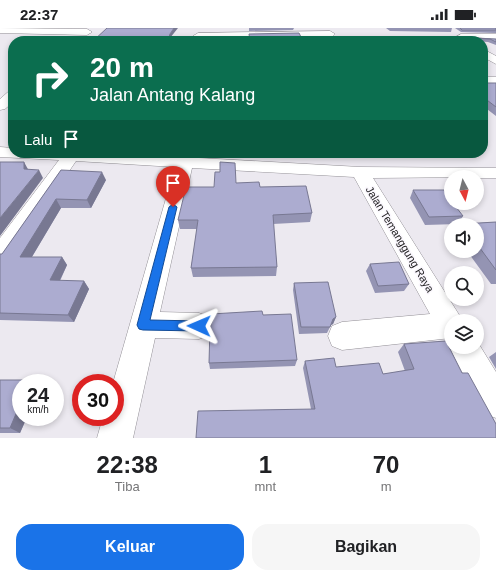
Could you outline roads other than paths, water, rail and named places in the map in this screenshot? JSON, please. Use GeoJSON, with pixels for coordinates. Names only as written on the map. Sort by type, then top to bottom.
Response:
{"type":"FeatureCollection","features":[{"type":"Feature","properties":{"kind":"street"},"geometry":{"type":"LineString","coordinates":[[0,30],[89,30]]}},
{"type":"Feature","properties":{"kind":"street"},"geometry":{"type":"LineString","coordinates":[[198,35],[277,31],[330,34]]}},
{"type":"Feature","properties":{"kind":"street"},"geometry":{"type":"LineString","coordinates":[[488,55],[496,61]]}},
{"type":"Feature","properties":{"kind":"street"},"geometry":{"type":"LineString","coordinates":[[0,106],[8,99]]}},
{"type":"Feature","properties":{"kind":"street"},"geometry":{"type":"LineString","coordinates":[[0,255],[70,158]]}},
{"type":"Feature","properties":{"kind":"street"},"geometry":{"type":"LineString","coordinates":[[163,158],[185,162],[360,172],[496,173]]}},
{"type":"Feature","properties":{"kind":"street"},"geometry":{"type":"LineString","coordinates":[[115,438],[185,162]]}},
{"type":"Feature","properties":{"kind":"street","name":"Jalan Temanggung Raya"},"geometry":{"type":"LineString","coordinates":[[360,172],[444,314]]}},
{"type":"Feature","properties":{"kind":"street"},"geometry":{"type":"LineString","coordinates":[[143,325],[199,326]]}},
{"type":"Feature","properties":{"kind":"street"},"geometry":{"type":"LineString","coordinates":[[342,336],[444,326]]}},
{"type":"Feature","properties":{"kind":"street"},"geometry":{"type":"LineString","coordinates":[[468,354],[496,402]]}}]}
